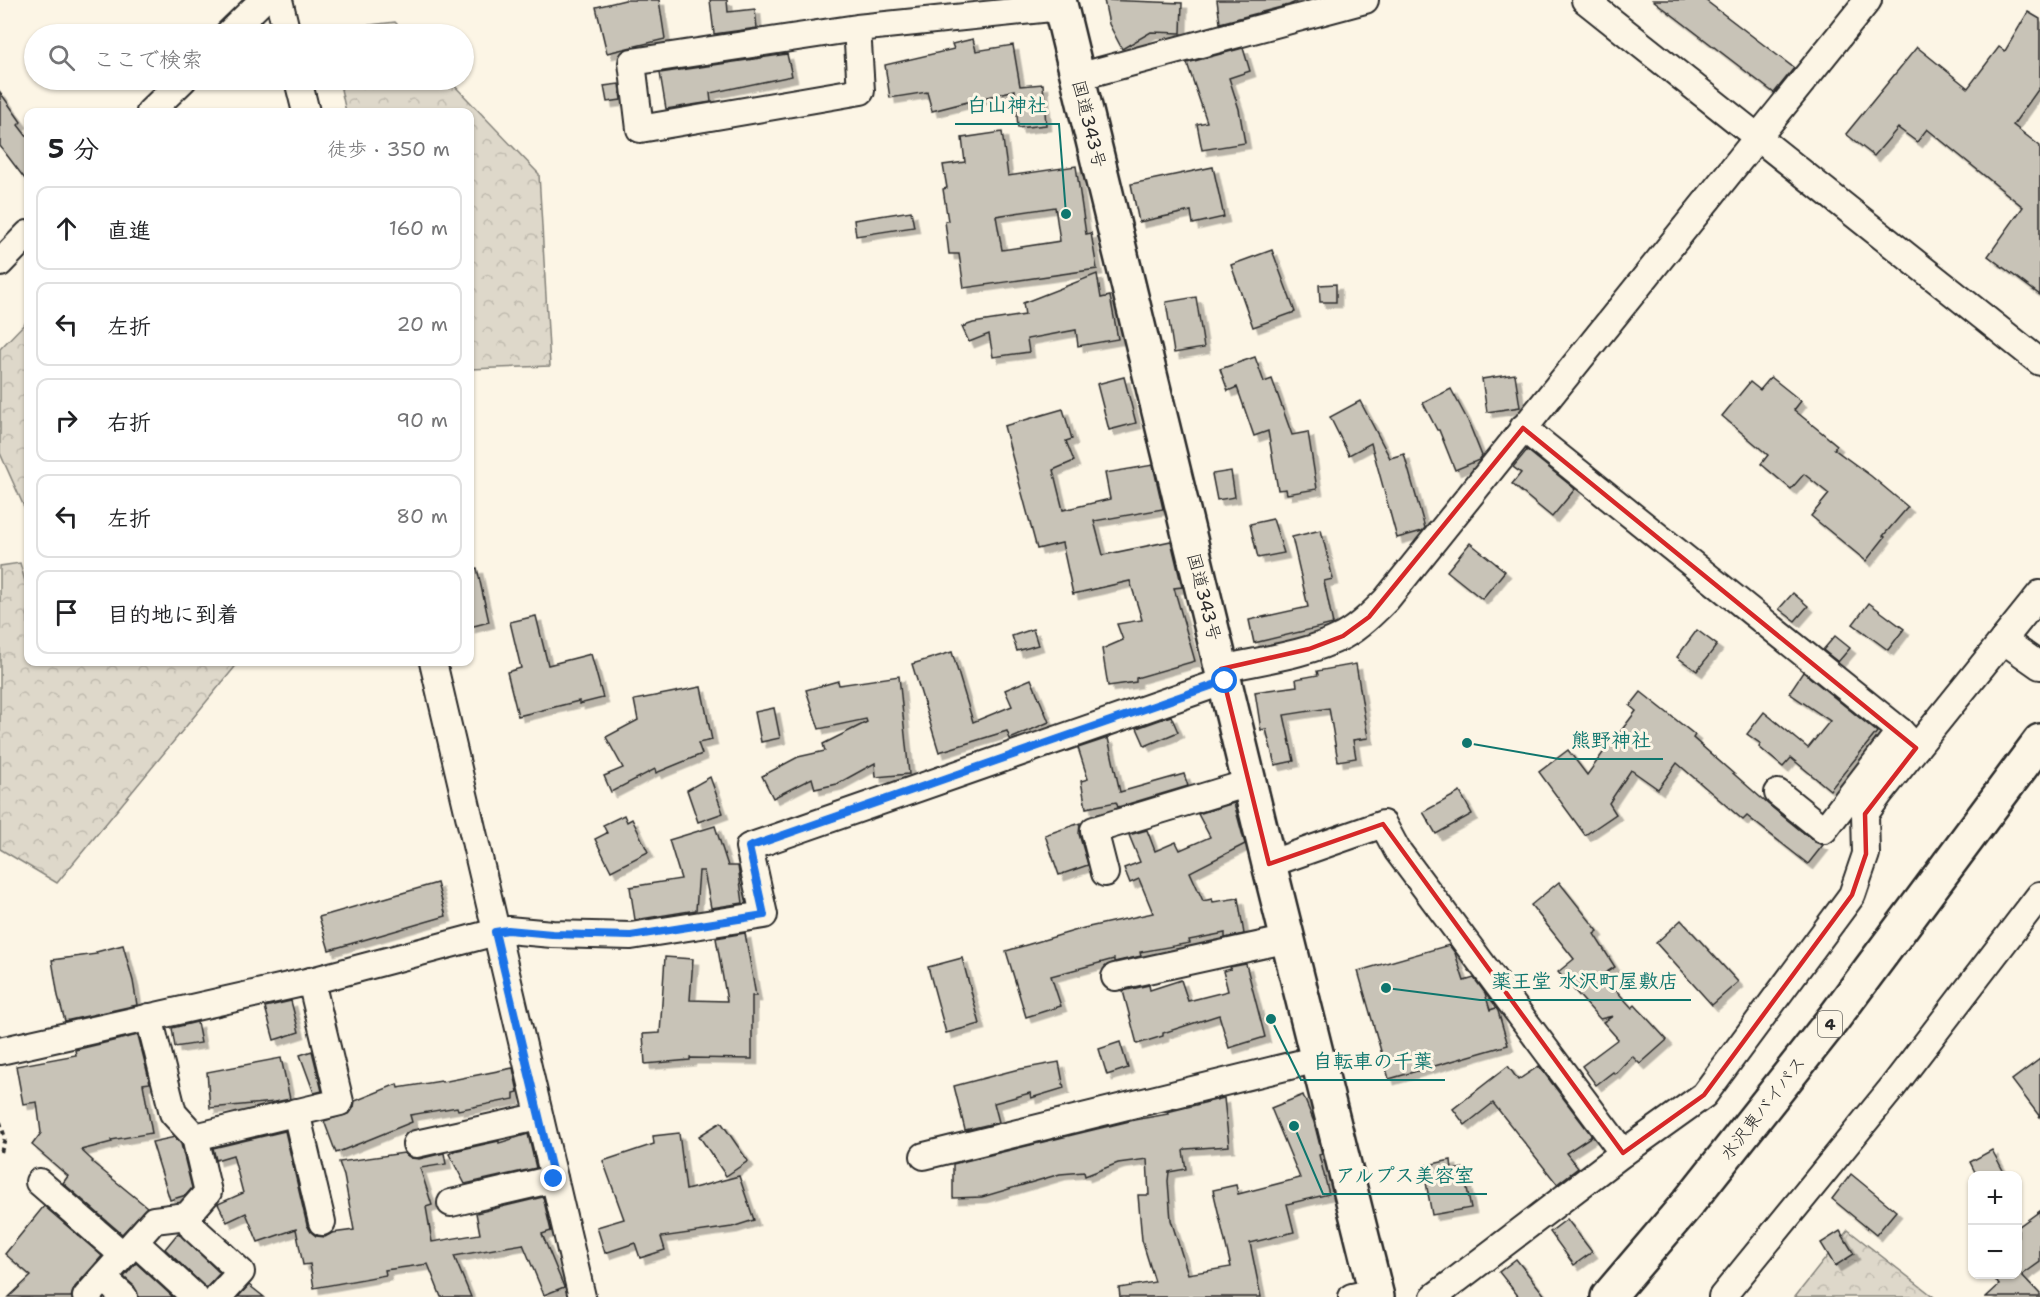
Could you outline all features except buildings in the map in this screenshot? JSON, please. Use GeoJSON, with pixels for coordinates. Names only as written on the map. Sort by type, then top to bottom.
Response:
{"type":"FeatureCollection","features":[{"type":"Feature","properties":{"kind":"highway","name":"国道343号"},"geometry":{"type":"LineString","coordinates":[[1060,4],[1318,1059],[1368,1295]]}},
{"type":"Feature","properties":{"kind":"highway","name":"水沢東バイパス"},"geometry":{"type":"LineString","coordinates":[[1608,1297],[1688,1203],[1834,1018],[2040,741]]}},
{"type":"Feature","properties":{"kind":"street"},"geometry":{"type":"LineString","coordinates":[[238,24],[262,0]]}},
{"type":"Feature","properties":{"kind":"street"},"geometry":{"type":"LineString","coordinates":[[279,0],[285,24]]}},
{"type":"Feature","properties":{"kind":"street"},"geometry":{"type":"LineString","coordinates":[[1585,0],[2040,362]]}},
{"type":"Feature","properties":{"kind":"street"},"geometry":{"type":"LineString","coordinates":[[0,1050],[311,981],[495,932],[508,930],[552,934],[631,936],[764,915],[749,847],[1223,675],[1309,649],[1343,636],[1369,617],[1386,600],[1868,0]]}},
{"type":"Feature","properties":{"kind":"street"},"geometry":{"type":"LineString","coordinates":[[1077,77],[1351,2]]}},
{"type":"Feature","properties":{"kind":"street"},"geometry":{"type":"LineString","coordinates":[[857,28],[861,91],[640,129],[632,62],[857,28],[1060,4]]}},
{"type":"Feature","properties":{"kind":"street"},"geometry":{"type":"LineString","coordinates":[[154,108],[173,90]]}},
{"type":"Feature","properties":{"kind":"street"},"geometry":{"type":"LineString","coordinates":[[300,90],[305,108]]}},
{"type":"Feature","properties":{"kind":"street"},"geometry":{"type":"LineString","coordinates":[[0,263],[24,238]]}},
{"type":"Feature","properties":{"kind":"street"},"geometry":{"type":"LineString","coordinates":[[1523,428],[1908,740]]}},
{"type":"Feature","properties":{"kind":"street"},"geometry":{"type":"LineString","coordinates":[[1778,793],[1824,830],[2003,640],[2040,594]]}},
{"type":"Feature","properties":{"kind":"street"},"geometry":{"type":"LineString","coordinates":[[2003,640],[2040,666]]}},
{"type":"Feature","properties":{"kind":"street"},"geometry":{"type":"LineString","coordinates":[[434,666],[582,1297]]}},
{"type":"Feature","properties":{"kind":"street"},"geometry":{"type":"LineString","coordinates":[[1434,1297],[1623,1153],[1704,1095],[1852,895],[1866,854],[1865,814],[1908,740]]}},
{"type":"Feature","properties":{"kind":"street"},"geometry":{"type":"LineString","coordinates":[[1105,873],[1094,830],[1249,783]]}},
{"type":"Feature","properties":{"kind":"street"},"geometry":{"type":"LineString","coordinates":[[1269,864],[1383,824],[1397,850],[1623,1153]]}},
{"type":"Feature","properties":{"kind":"street"},"geometry":{"type":"LineString","coordinates":[[1722,1297],[1892,1088],[2040,895]]}},
{"type":"Feature","properties":{"kind":"street"},"geometry":{"type":"LineString","coordinates":[[1115,977],[1288,939]]}},
{"type":"Feature","properties":{"kind":"street"},"geometry":{"type":"LineString","coordinates":[[195,1137],[340,1102],[311,981]]}},
{"type":"Feature","properties":{"kind":"street"},"geometry":{"type":"LineString","coordinates":[[86,1297],[154,1220],[187,1216],[208,1192],[195,1137],[173,1113],[149,1017]]}},
{"type":"Feature","properties":{"kind":"street"},"geometry":{"type":"LineString","coordinates":[[924,1156],[1318,1059]]}},
{"type":"Feature","properties":{"kind":"street"},"geometry":{"type":"LineString","coordinates":[[296,1112],[322,1222]]}},
{"type":"Feature","properties":{"kind":"street"},"geometry":{"type":"LineString","coordinates":[[416,1144],[538,1117]]}},
{"type":"Feature","properties":{"kind":"street"},"geometry":{"type":"LineString","coordinates":[[451,1203],[554,1179]]}},
{"type":"Feature","properties":{"kind":"street"},"geometry":{"type":"LineString","coordinates":[[39,1182],[195,1297]]}},
{"type":"Feature","properties":{"kind":"street"},"geometry":{"type":"LineString","coordinates":[[187,1216],[193,1228],[242,1272],[218,1297]]}},
{"type":"Feature","properties":{"kind":"street"},"geometry":{"type":"LineString","coordinates":[[103,1278],[124,1297]]}},
{"type":"Feature","properties":{"kind":"path"},"geometry":{"type":"LineString","coordinates":[[0,1122],[5,1138],[0,1156]]}},
{"type":"Feature","properties":{"kind":"highlighted area"},"geometry":{"type":"Polygon","coordinates":[[[1523,428],[1916,748],[1865,814],[1866,854],[1852,895],[1704,1095],[1623,1153],[1383,824],[1269,864],[1221,669],[1309,649],[1343,636],[1369,617],[1523,428]]]}},
{"type":"Feature","properties":{"kind":"green space"},"geometry":{"type":"Polygon","coordinates":[[[341,90],[459,90],[539,174],[550,366],[474,369],[474,108],[345,108],[341,90]]]}},
{"type":"Feature","properties":{"kind":"green space"},"geometry":{"type":"Polygon","coordinates":[[[24,324],[24,507],[0,453],[0,349],[24,324]]]}},
{"type":"Feature","properties":{"kind":"green space"},"geometry":{"type":"Polygon","coordinates":[[[20,563],[24,578],[24,666],[236,666],[57,883],[0,849],[0,566],[20,563]]]}},
{"type":"Feature","properties":{"kind":"green space"},"geometry":{"type":"Polygon","coordinates":[[[1848,1230],[1934,1297],[1795,1297],[1848,1230]]]}},
{"type":"Feature","properties":{"kind":"place","name":"白山神社"},"geometry":{"type":"Point","coordinates":[1066,214]}},
{"type":"Feature","properties":{"kind":"place","name":"熊野神社"},"geometry":{"type":"Point","coordinates":[1467,743]}},
{"type":"Feature","properties":{"kind":"place","name":"薬王堂 水沢町屋敷店"},"geometry":{"type":"Point","coordinates":[1386,988]}},
{"type":"Feature","properties":{"kind":"place","name":"自転車の千葉"},"geometry":{"type":"Point","coordinates":[1271,1019]}},
{"type":"Feature","properties":{"kind":"place","name":"アルプス美容室"},"geometry":{"type":"Point","coordinates":[1294,1126]}},
{"type":"Feature","properties":{"kind":"route"},"geometry":{"type":"LineString","coordinates":[[554,1179],[495,932],[508,930],[552,934],[631,936],[764,915],[749,847],[1225,681]]}}]}
